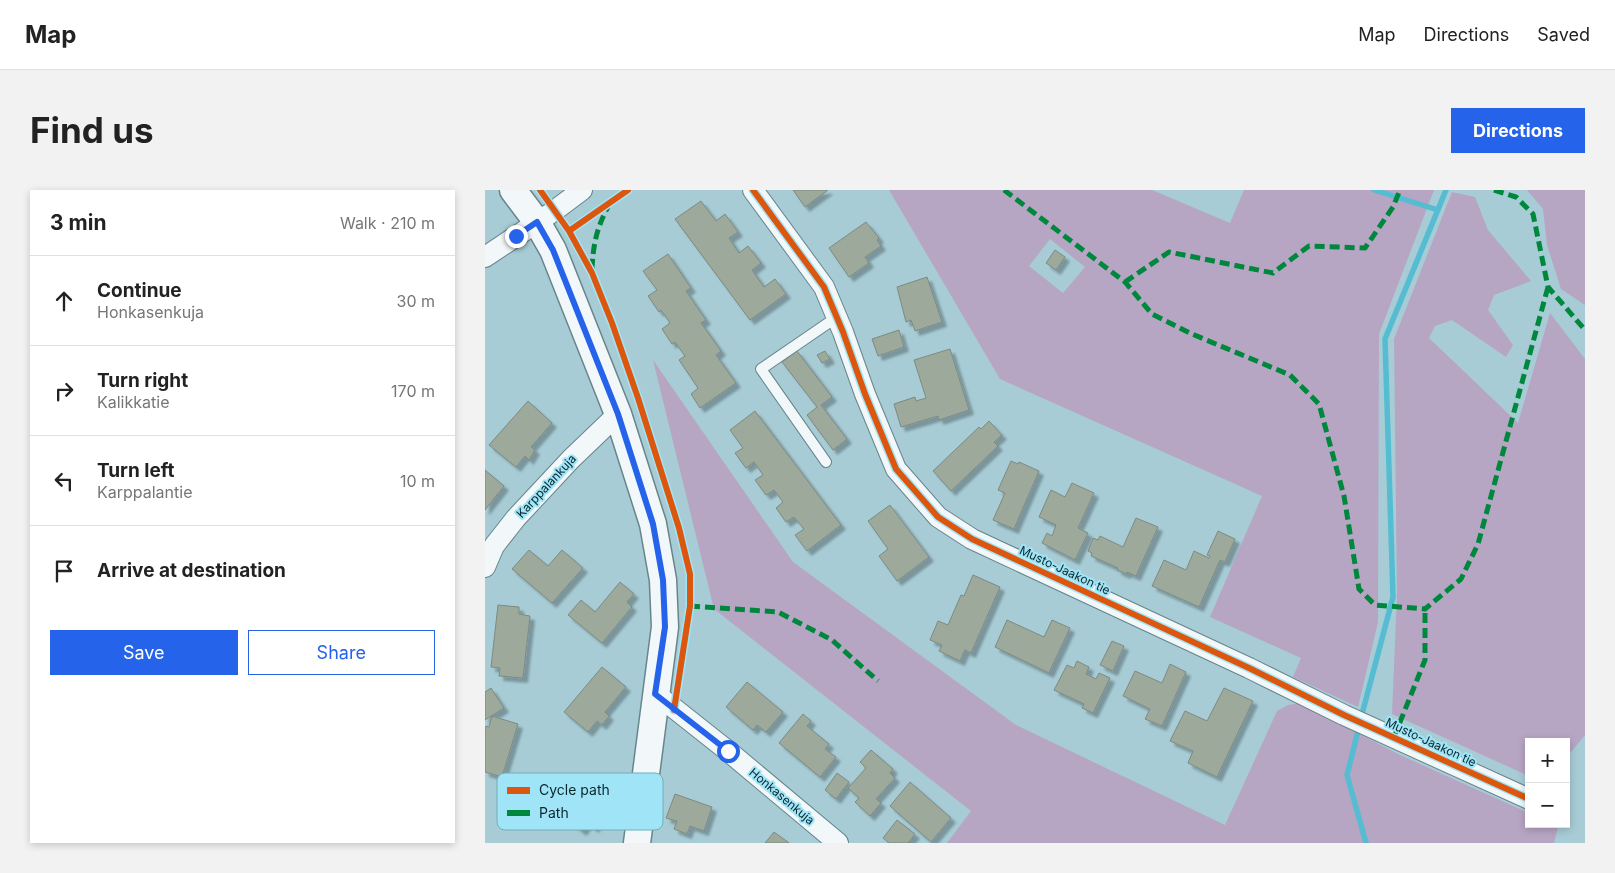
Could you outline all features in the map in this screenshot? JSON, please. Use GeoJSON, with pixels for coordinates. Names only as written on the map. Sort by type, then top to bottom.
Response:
{"type":"FeatureCollection","features":[{"type":"Feature","properties":{"kind":"street"},"geometry":{"type":"LineString","coordinates":[[513,190],[537,222],[553,250],[618,414],[653,524],[663,580],[665,627],[645,773]]}},
{"type":"Feature","properties":{"kind":"street"},"geometry":{"type":"LineString","coordinates":[[485,257],[582,190]]}},
{"type":"Feature","properties":{"kind":"street","name":"Musto-Jaakon tie"},"geometry":{"type":"LineString","coordinates":[[753,190],[824,287],[896,469],[938,517],[973,539],[1249,668],[1344,715],[1525,797]]}},
{"type":"Feature","properties":{"kind":"street","name":"Karppalankuja"},"geometry":{"type":"LineString","coordinates":[[485,567],[494,546],[516,518],[571,459],[618,414]]}},
{"type":"Feature","properties":{"kind":"street","name":"Honkasenkuja"},"geometry":{"type":"LineString","coordinates":[[655,694],[728,751],[838,843]]}},
{"type":"Feature","properties":{"kind":"street"},"geometry":{"type":"LineString","coordinates":[[637,843],[639,830]]}},
{"type":"Feature","properties":{"kind":"lane"},"geometry":{"type":"LineString","coordinates":[[826,462],[761,369],[837,317]]}},
{"type":"Feature","properties":{"kind":"shaded area"},"geometry":{"type":"Polygon","coordinates":[[[889,190],[1152,190],[1230,223],[1244,190],[1434,190],[1379,334],[1378,622],[1358,707],[1293,677],[1301,658],[1210,617],[1262,496],[1000,379],[889,190]],[[1050,239],[1029,266],[1063,293],[1085,267],[1050,239]]]}},
{"type":"Feature","properties":{"kind":"shaded area"},"geometry":{"type":"Polygon","coordinates":[[[1527,190],[1585,190],[1585,305],[1561,289],[1547,245],[1543,209],[1527,190]]]}},
{"type":"Feature","properties":{"kind":"shaded area"},"geometry":{"type":"Polygon","coordinates":[[[1452,192],[1475,197],[1488,230],[1531,281],[1494,295],[1488,310],[1513,345],[1506,357],[1452,320],[1435,326],[1429,338],[1518,423],[1550,313],[1585,359],[1585,735],[1570,753],[1570,738],[1525,738],[1525,774],[1392,714],[1397,594],[1394,339],[1452,192]]]}},
{"type":"Feature","properties":{"kind":"shaded area"},"geometry":{"type":"Polygon","coordinates":[[[653,360],[793,562],[1016,725],[1225,825],[1277,711],[1288,705],[1300,703],[1400,755],[1525,811],[1525,828],[1558,828],[1554,843],[947,843],[971,811],[714,609],[653,360]]]}},
{"type":"Feature","properties":{"kind":"building"},"geometry":{"type":"Polygon","coordinates":[[[793,190],[828,190],[805,207],[793,190]]]}},
{"type":"Feature","properties":{"kind":"building"},"geometry":{"type":"Polygon","coordinates":[[[701,201],[716,221],[725,214],[738,232],[729,238],[739,253],[748,246],[761,263],[752,270],[764,287],[775,279],[786,294],[750,320],[675,219],[701,201]]]}},
{"type":"Feature","properties":{"kind":"building"},"geometry":{"type":"Polygon","coordinates":[[[866,222],[879,238],[877,240],[881,246],[865,257],[869,263],[849,277],[829,248],[866,222]]]}},
{"type":"Feature","properties":{"kind":"building"},"geometry":{"type":"Polygon","coordinates":[[[1055,250],[1065,257],[1056,270],[1046,263],[1055,250]]]}},
{"type":"Feature","properties":{"kind":"building"},"geometry":{"type":"Polygon","coordinates":[[[668,254],[691,288],[686,291],[706,320],[701,323],[721,351],[716,355],[736,383],[700,408],[691,394],[698,388],[679,360],[685,356],[675,342],[672,344],[662,329],[670,323],[661,310],[659,312],[648,296],[657,290],[643,271],[668,254]]]}},
{"type":"Feature","properties":{"kind":"building"},"geometry":{"type":"Polygon","coordinates":[[[927,277],[942,322],[915,331],[911,320],[906,322],[897,287],[927,277]]]}},
{"type":"Feature","properties":{"kind":"building"},"geometry":{"type":"Polygon","coordinates":[[[899,330],[904,347],[878,356],[872,339],[899,330]]]}},
{"type":"Feature","properties":{"kind":"building"},"geometry":{"type":"Polygon","coordinates":[[[950,349],[969,410],[939,420],[938,416],[901,427],[894,404],[915,397],[916,401],[926,398],[914,360],[950,349]]]}},
{"type":"Feature","properties":{"kind":"building"},"geometry":{"type":"Polygon","coordinates":[[[797,351],[832,397],[821,405],[847,439],[833,450],[807,415],[817,407],[782,362],[797,351]]]}},
{"type":"Feature","properties":{"kind":"building"},"geometry":{"type":"Polygon","coordinates":[[[825,351],[830,359],[822,363],[817,355],[825,351]]]}},
{"type":"Feature","properties":{"kind":"building"},"geometry":{"type":"Polygon","coordinates":[[[528,401],[552,423],[531,447],[535,450],[529,460],[525,456],[516,467],[489,445],[528,401]]]}},
{"type":"Feature","properties":{"kind":"building"},"geometry":{"type":"Polygon","coordinates":[[[755,411],[841,525],[807,551],[795,535],[804,529],[794,517],[786,522],[776,508],[783,502],[774,490],[766,495],[755,480],[763,475],[754,462],[746,468],[735,453],[743,448],[730,430],[755,411]]]}},
{"type":"Feature","properties":{"kind":"building"},"geometry":{"type":"Polygon","coordinates":[[[989,421],[1002,435],[994,442],[998,446],[951,491],[933,471],[979,427],[981,429],[989,421]]]}},
{"type":"Feature","properties":{"kind":"building"},"geometry":{"type":"Polygon","coordinates":[[[1011,461],[1018,464],[1019,462],[1039,471],[1014,529],[993,520],[1005,493],[998,490],[1011,461]]]}},
{"type":"Feature","properties":{"kind":"building"},"geometry":{"type":"Polygon","coordinates":[[[485,470],[504,486],[485,510],[485,470]]]}},
{"type":"Feature","properties":{"kind":"building"},"geometry":{"type":"Polygon","coordinates":[[[1072,483],[1094,493],[1078,528],[1088,533],[1075,560],[1042,543],[1047,533],[1052,536],[1056,525],[1039,517],[1051,490],[1065,497],[1072,483]]]}},
{"type":"Feature","properties":{"kind":"building"},"geometry":{"type":"Polygon","coordinates":[[[890,505],[929,557],[897,581],[879,556],[888,549],[868,521],[890,505]]]}},
{"type":"Feature","properties":{"kind":"building"},"geometry":{"type":"Polygon","coordinates":[[[1136,518],[1158,527],[1136,576],[1117,570],[1118,568],[1091,556],[1092,553],[1088,551],[1093,538],[1098,540],[1100,536],[1123,547],[1136,518]]]}},
{"type":"Feature","properties":{"kind":"building"},"geometry":{"type":"Polygon","coordinates":[[[1218,531],[1235,539],[1225,562],[1220,560],[1199,607],[1152,586],[1164,560],[1186,570],[1194,551],[1209,558],[1210,556],[1207,555],[1218,531]]]}},
{"type":"Feature","properties":{"kind":"building"},"geometry":{"type":"Polygon","coordinates":[[[529,550],[548,566],[562,550],[583,568],[552,603],[512,569],[529,550]]]}},
{"type":"Feature","properties":{"kind":"building"},"geometry":{"type":"Polygon","coordinates":[[[973,575],[1000,587],[971,653],[965,650],[960,661],[939,651],[942,645],[930,640],[938,621],[948,625],[961,595],[964,596],[973,575]]]}},
{"type":"Feature","properties":{"kind":"building"},"geometry":{"type":"Polygon","coordinates":[[[620,582],[634,594],[627,602],[632,607],[602,643],[568,615],[581,600],[595,612],[620,582]]]}},
{"type":"Feature","properties":{"kind":"building"},"geometry":{"type":"Polygon","coordinates":[[[498,605],[519,607],[519,614],[530,616],[523,678],[499,676],[500,668],[491,667],[498,605]]]}},
{"type":"Feature","properties":{"kind":"building"},"geometry":{"type":"Polygon","coordinates":[[[1007,620],[1044,637],[1052,620],[1070,628],[1049,673],[995,647],[1007,620]]]}},
{"type":"Feature","properties":{"kind":"building"},"geometry":{"type":"Polygon","coordinates":[[[1112,641],[1124,646],[1113,671],[1100,665],[1112,641]]]}},
{"type":"Feature","properties":{"kind":"building"},"geometry":{"type":"Polygon","coordinates":[[[1077,661],[1089,667],[1086,674],[1096,679],[1099,673],[1110,678],[1093,713],[1082,708],[1084,704],[1054,690],[1067,665],[1074,668],[1077,661]]]}},
{"type":"Feature","properties":{"kind":"building"},"geometry":{"type":"Polygon","coordinates":[[[1170,664],[1186,672],[1162,726],[1145,719],[1150,709],[1123,696],[1135,671],[1162,683],[1170,664]]]}},
{"type":"Feature","properties":{"kind":"building"},"geometry":{"type":"Polygon","coordinates":[[[602,667],[626,687],[605,712],[609,716],[602,725],[597,721],[588,732],[564,712],[602,667]]]}},
{"type":"Feature","properties":{"kind":"building"},"geometry":{"type":"Polygon","coordinates":[[[747,682],[783,712],[766,732],[757,725],[753,730],[726,707],[747,682]]]}},
{"type":"Feature","properties":{"kind":"building"},"geometry":{"type":"Polygon","coordinates":[[[491,688],[504,708],[485,720],[485,692],[491,688]]]}},
{"type":"Feature","properties":{"kind":"building"},"geometry":{"type":"Polygon","coordinates":[[[1224,688],[1253,701],[1217,777],[1188,763],[1193,751],[1170,741],[1185,711],[1207,721],[1224,688]]]}},
{"type":"Feature","properties":{"kind":"building"},"geometry":{"type":"Polygon","coordinates":[[[803,714],[811,721],[807,726],[829,744],[825,749],[836,757],[820,777],[779,743],[803,714]]]}},
{"type":"Feature","properties":{"kind":"building"},"geometry":{"type":"Polygon","coordinates":[[[492,716],[518,724],[503,773],[497,773],[497,776],[485,772],[485,730],[486,726],[489,727],[492,716]]]}},
{"type":"Feature","properties":{"kind":"building"},"geometry":{"type":"Polygon","coordinates":[[[871,750],[893,769],[890,773],[895,778],[876,799],[881,803],[870,816],[855,802],[859,798],[848,788],[866,768],[860,762],[871,750]]]}},
{"type":"Feature","properties":{"kind":"building"},"geometry":{"type":"Polygon","coordinates":[[[837,773],[849,782],[836,799],[825,790],[837,773]]]}},
{"type":"Feature","properties":{"kind":"building"},"geometry":{"type":"Polygon","coordinates":[[[910,782],[951,818],[931,842],[890,806],[910,782]]]}},
{"type":"Feature","properties":{"kind":"building"},"geometry":{"type":"Polygon","coordinates":[[[675,794],[712,807],[704,831],[690,826],[687,834],[674,829],[677,821],[666,818],[675,794]]]}},
{"type":"Feature","properties":{"kind":"building"},"geometry":{"type":"Polygon","coordinates":[[[897,820],[915,834],[908,843],[889,843],[883,838],[897,820]]]}},
{"type":"Feature","properties":{"kind":"building"},"geometry":{"type":"Polygon","coordinates":[[[774,832],[789,843],[765,843],[774,832]]]}},
{"type":"Feature","properties":{"kind":"waterway"},"geometry":{"type":"LineString","coordinates":[[1374,190],[1438,210]]}},
{"type":"Feature","properties":{"kind":"waterway"},"geometry":{"type":"LineString","coordinates":[[1361,718],[1393,597],[1385,339],[1446,190]]}},
{"type":"Feature","properties":{"kind":"waterway"},"geometry":{"type":"LineString","coordinates":[[1359,727],[1347,775],[1366,843]]}},
{"type":"Feature","properties":{"kind":"marked path"},"geometry":{"type":"LineString","coordinates":[[1004,190],[1125,282],[1152,314],[1192,334],[1290,375],[1319,404],[1344,496],[1359,589],[1375,605],[1425,609],[1461,579],[1478,544],[1548,287]]}},
{"type":"Feature","properties":{"kind":"marked path"},"geometry":{"type":"LineString","coordinates":[[1125,282],[1169,252],[1273,273],[1309,246],[1365,248],[1393,207],[1400,190]]}},
{"type":"Feature","properties":{"kind":"marked path"},"geometry":{"type":"LineString","coordinates":[[1494,190],[1516,197],[1533,214],[1548,287],[1585,330]]}},
{"type":"Feature","properties":{"kind":"marked path"},"geometry":{"type":"LineString","coordinates":[[592,269],[596,236],[608,207]]}},
{"type":"Feature","properties":{"kind":"marked path"},"geometry":{"type":"LineString","coordinates":[[690,606],[778,612],[832,640],[878,681]]}},
{"type":"Feature","properties":{"kind":"marked path"},"geometry":{"type":"LineString","coordinates":[[1394,737],[1425,660],[1425,609]]}},
{"type":"Feature","properties":{"kind":"cycle path"},"geometry":{"type":"LineString","coordinates":[[540,190],[569,231],[592,273],[612,323],[638,398],[679,528],[690,574],[690,606],[674,710]]}},
{"type":"Feature","properties":{"kind":"cycle path"},"geometry":{"type":"LineString","coordinates":[[569,231],[628,190]]}},
{"type":"Feature","properties":{"kind":"cycle path"},"geometry":{"type":"LineString","coordinates":[[753,190],[824,287],[896,469],[938,517],[972,539],[1249,668],[1344,715],[1525,797]]}},
{"type":"Feature","properties":{"kind":"route"},"geometry":{"type":"LineString","coordinates":[[516,236],[537,222],[553,250],[618,414],[653,524],[663,580],[665,627],[655,694],[728,751]]}}]}
